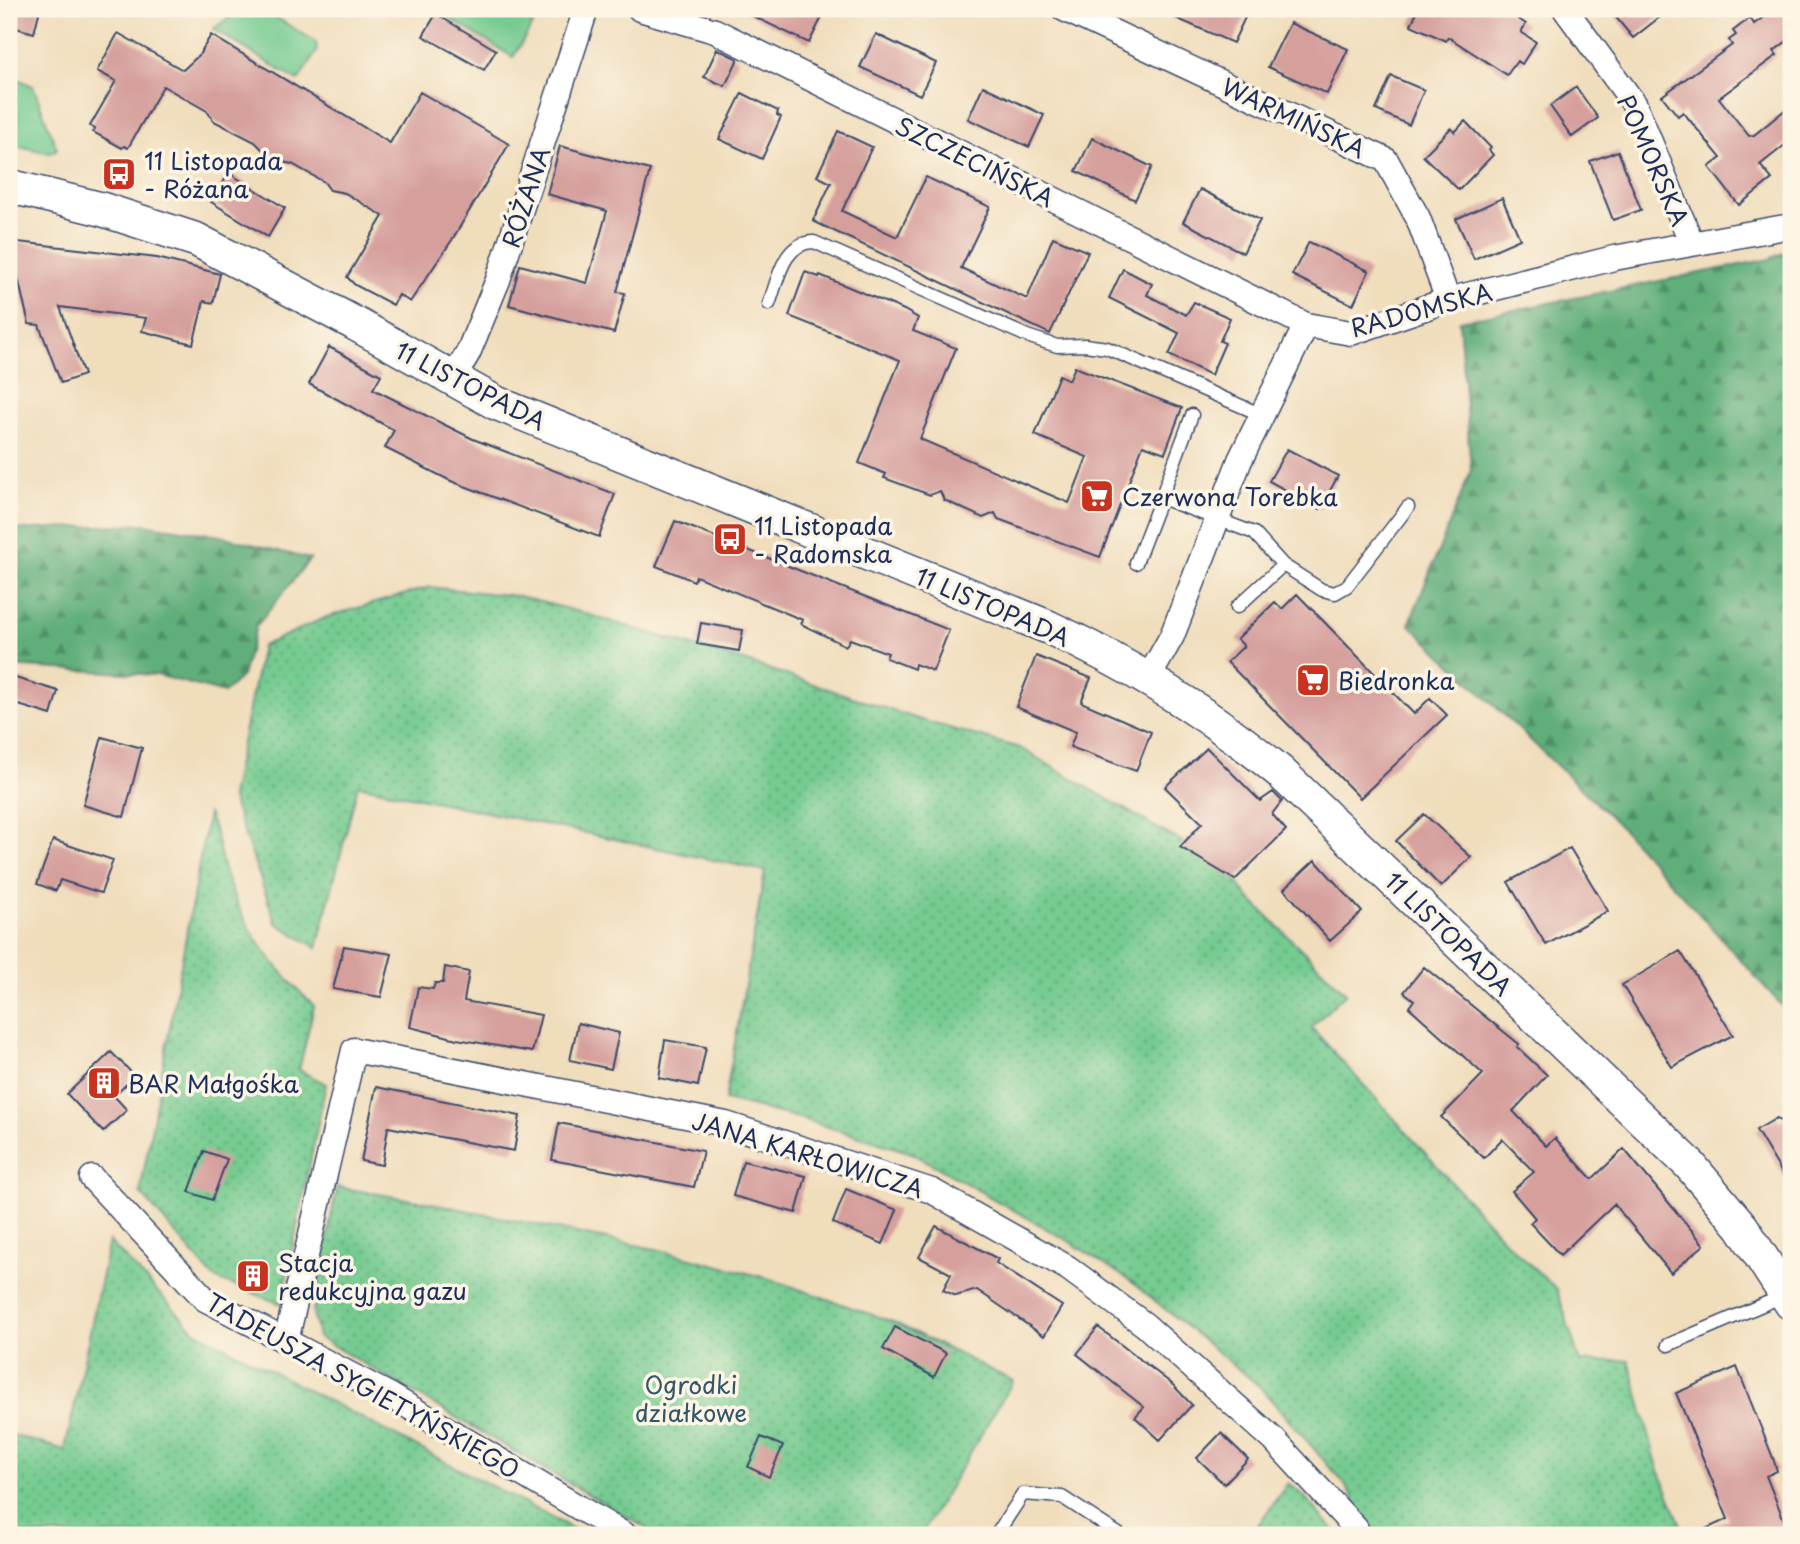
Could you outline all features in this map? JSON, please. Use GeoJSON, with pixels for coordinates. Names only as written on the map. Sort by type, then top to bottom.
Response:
{"type":"FeatureCollection","features":[{"type":"Feature","properties":{"kind":"main road","name":"11 LISTOPADA"},"geometry":{"type":"LineString","coordinates":[[9,186],[101,209],[197,240],[354,323],[452,380],[548,425],[1048,627],[1149,677],[1203,712],[1279,771],[1651,1125],[1689,1164],[1742,1227],[1789,1298]]}},
{"type":"Feature","properties":{"kind":"street","name":"RÓŻANA"},"geometry":{"type":"LineString","coordinates":[[452,380],[468,353],[498,280],[586,9]]}},
{"type":"Feature","properties":{"kind":"street","name":"SZCZECIŃSKA"},"geometry":{"type":"LineString","coordinates":[[640,9],[715,31],[1306,325]]}},
{"type":"Feature","properties":{"kind":"street","name":"WARMIŃSKA"},"geometry":{"type":"LineString","coordinates":[[1064,9],[1386,160],[1418,218],[1448,300]]}},
{"type":"Feature","properties":{"kind":"street","name":"POMORSKA"},"geometry":{"type":"LineString","coordinates":[[1565,9],[1635,105],[1692,244]]}},
{"type":"Feature","properties":{"kind":"street","name":"RADOMSKA"},"geometry":{"type":"LineString","coordinates":[[1306,325],[1351,333],[1448,300],[1614,258],[1791,226]]}},
{"type":"Feature","properties":{"kind":"street"},"geometry":{"type":"LineString","coordinates":[[1149,677],[1172,636],[1262,415],[1306,325]]}},
{"type":"Feature","properties":{"kind":"street","name":"JANA KARŁOWICZA"},"geometry":{"type":"LineString","coordinates":[[286,1341],[354,1049],[726,1125],[932,1191],[1068,1269],[1145,1325],[1273,1440],[1356,1528],[1358,1535]]}},
{"type":"Feature","properties":{"kind":"street","name":"TADEUSZA SYGIETYŃSKIEGO"},"geometry":{"type":"LineString","coordinates":[[92,1178],[205,1299],[391,1396],[625,1535]]}},
{"type":"Feature","properties":{"kind":"lane"},"geometry":{"type":"LineString","coordinates":[[769,304],[793,248],[802,242],[814,242],[1027,337],[1057,346],[1085,345],[1107,348],[1262,415]]}},
{"type":"Feature","properties":{"kind":"lane"},"geometry":{"type":"LineString","coordinates":[[1136,563],[1192,415]]}},
{"type":"Feature","properties":{"kind":"lane"},"geometry":{"type":"LineString","coordinates":[[1161,498],[1254,533],[1283,565],[1322,590],[1335,593],[1347,586],[1408,507]]}},
{"type":"Feature","properties":{"kind":"lane"},"geometry":{"type":"LineString","coordinates":[[1237,607],[1283,565]]}},
{"type":"Feature","properties":{"kind":"lane"},"geometry":{"type":"LineString","coordinates":[[1668,1345],[1789,1298]]}},
{"type":"Feature","properties":{"kind":"lane"},"geometry":{"type":"LineString","coordinates":[[996,1535],[1023,1494],[1062,1497],[1120,1535]]}},
{"type":"Feature","properties":{"kind":"green space"},"geometry":{"type":"Polygon","coordinates":[[[250,9],[267,12],[316,42],[317,51],[298,81],[213,29],[233,15],[250,9]]]}},
{"type":"Feature","properties":{"kind":"green space"},"geometry":{"type":"Polygon","coordinates":[[[434,9],[542,9],[513,57],[434,9]]]}},
{"type":"Feature","properties":{"kind":"green space"},"geometry":{"type":"Polygon","coordinates":[[[9,75],[33,86],[57,149],[50,153],[9,144],[9,75]]]}},
{"type":"Feature","properties":{"kind":"green space"},"geometry":{"type":"Polygon","coordinates":[[[1791,249],[1791,1016],[1617,823],[1409,624],[1471,470],[1459,321],[1770,259],[1791,249]]]}},
{"type":"Feature","properties":{"kind":"green space"},"geometry":{"type":"Polygon","coordinates":[[[144,524],[221,536],[310,559],[256,627],[242,676],[224,693],[157,675],[9,666],[9,530],[144,524]]]}},
{"type":"Feature","properties":{"kind":"green space"},"geometry":{"type":"Polygon","coordinates":[[[430,587],[517,596],[576,611],[747,662],[921,720],[1020,748],[1171,836],[1223,862],[1249,898],[1346,993],[1311,1027],[1504,1240],[1557,1290],[1580,1362],[1629,1360],[1657,1465],[1685,1535],[1376,1535],[1343,1482],[1259,1386],[1132,1282],[1070,1242],[912,1153],[799,1118],[725,1100],[765,871],[358,785],[317,948],[276,923],[231,796],[262,646],[327,617],[430,587]]]}},
{"type":"Feature","properties":{"kind":"green space"},"geometry":{"type":"Polygon","coordinates":[[[208,814],[226,876],[251,931],[273,962],[314,1006],[299,1070],[326,1084],[281,1304],[214,1278],[140,1193],[208,814]]]}},
{"type":"Feature","properties":{"kind":"green space","name":"Ogrodki działkowe"},"geometry":{"type":"Polygon","coordinates":[[[337,1187],[431,1203],[660,1250],[770,1279],[893,1322],[1013,1381],[921,1535],[658,1535],[318,1337],[313,1312],[337,1187]]]}},
{"type":"Feature","properties":{"kind":"green space"},"geometry":{"type":"Polygon","coordinates":[[[109,1241],[195,1331],[585,1535],[9,1535],[9,1434],[65,1450],[109,1241]]]}},
{"type":"Feature","properties":{"kind":"green space"},"geometry":{"type":"Polygon","coordinates":[[[1288,1483],[1306,1498],[1338,1535],[1251,1535],[1288,1483]]]}},
{"type":"Feature","properties":{"kind":"building"},"geometry":{"type":"Polygon","coordinates":[[[9,9],[40,9],[34,33],[9,26],[9,9]]]}},
{"type":"Feature","properties":{"kind":"building"},"geometry":{"type":"Polygon","coordinates":[[[738,9],[826,9],[809,43],[738,9]]]}},
{"type":"Feature","properties":{"kind":"building"},"geometry":{"type":"Polygon","coordinates":[[[1155,9],[1249,9],[1233,43],[1155,9]]]}},
{"type":"Feature","properties":{"kind":"building"},"geometry":{"type":"Polygon","coordinates":[[[1418,9],[1503,9],[1526,24],[1521,32],[1536,42],[1522,64],[1517,61],[1507,75],[1448,37],[1446,41],[1411,25],[1418,9]]]}},
{"type":"Feature","properties":{"kind":"building"},"geometry":{"type":"Polygon","coordinates":[[[1609,9],[1670,9],[1633,38],[1609,9]]]}},
{"type":"Feature","properties":{"kind":"building"},"geometry":{"type":"Polygon","coordinates":[[[1775,9],[1791,9],[1791,38],[1774,51],[1777,55],[1719,98],[1749,136],[1754,135],[1791,105],[1791,140],[1760,165],[1772,179],[1739,205],[1709,167],[1721,158],[1683,112],[1678,116],[1662,96],[1732,45],[1729,40],[1736,35],[1733,31],[1750,18],[1754,24],[1775,9]]]}},
{"type":"Feature","properties":{"kind":"building"},"geometry":{"type":"Polygon","coordinates":[[[436,14],[496,50],[484,70],[423,36],[436,14]]]}},
{"type":"Feature","properties":{"kind":"building"},"geometry":{"type":"Polygon","coordinates":[[[1290,23],[1348,49],[1327,94],[1268,67],[1290,23]]]}},
{"type":"Feature","properties":{"kind":"building"},"geometry":{"type":"Polygon","coordinates":[[[118,33],[183,70],[199,55],[211,35],[390,143],[420,92],[509,144],[452,240],[410,302],[399,295],[393,305],[355,285],[347,277],[383,216],[345,193],[330,190],[324,182],[292,164],[273,160],[255,142],[214,121],[207,111],[163,86],[128,148],[122,148],[93,132],[95,129],[90,126],[116,81],[97,71],[118,33]]]}},
{"type":"Feature","properties":{"kind":"building"},"geometry":{"type":"Polygon","coordinates":[[[876,34],[936,63],[920,95],[860,67],[876,34]]]}},
{"type":"Feature","properties":{"kind":"building"},"geometry":{"type":"Polygon","coordinates":[[[717,49],[738,59],[725,86],[704,77],[717,49]]]}},
{"type":"Feature","properties":{"kind":"building"},"geometry":{"type":"Polygon","coordinates":[[[1391,76],[1424,90],[1409,125],[1376,110],[1391,76]]]}},
{"type":"Feature","properties":{"kind":"building"},"geometry":{"type":"Polygon","coordinates":[[[983,86],[1044,115],[1029,147],[968,119],[983,86]]]}},
{"type":"Feature","properties":{"kind":"building"},"geometry":{"type":"Polygon","coordinates":[[[1576,87],[1598,118],[1572,137],[1550,106],[1576,87]]]}},
{"type":"Feature","properties":{"kind":"building"},"geometry":{"type":"Polygon","coordinates":[[[742,93],[778,111],[777,115],[781,117],[762,159],[719,139],[742,93]]]}},
{"type":"Feature","properties":{"kind":"building"},"geometry":{"type":"Polygon","coordinates":[[[1465,121],[1491,148],[1489,150],[1493,155],[1459,190],[1423,156],[1451,128],[1455,132],[1465,121]]]}},
{"type":"Feature","properties":{"kind":"building"},"geometry":{"type":"Polygon","coordinates":[[[838,131],[872,147],[842,211],[897,237],[926,177],[990,207],[961,268],[1027,299],[1053,237],[1088,252],[1050,334],[813,221],[831,183],[817,176],[838,131]]]}},
{"type":"Feature","properties":{"kind":"building"},"geometry":{"type":"Polygon","coordinates":[[[1092,138],[1152,167],[1135,200],[1076,171],[1092,138]]]}},
{"type":"Feature","properties":{"kind":"building"},"geometry":{"type":"Polygon","coordinates":[[[560,146],[650,170],[617,292],[625,293],[614,333],[509,305],[520,265],[587,283],[607,211],[547,194],[560,146]]]}},
{"type":"Feature","properties":{"kind":"building"},"geometry":{"type":"Polygon","coordinates":[[[1618,151],[1641,210],[1613,220],[1590,161],[1618,151]]]}},
{"type":"Feature","properties":{"kind":"building"},"geometry":{"type":"Polygon","coordinates":[[[229,173],[285,208],[268,237],[211,202],[229,173]]]}},
{"type":"Feature","properties":{"kind":"building"},"geometry":{"type":"Polygon","coordinates":[[[1200,189],[1260,220],[1243,253],[1183,222],[1200,189]]]}},
{"type":"Feature","properties":{"kind":"building"},"geometry":{"type":"Polygon","coordinates":[[[1502,198],[1520,239],[1474,259],[1456,219],[1502,198]]]}},
{"type":"Feature","properties":{"kind":"building"},"geometry":{"type":"Polygon","coordinates":[[[18,242],[157,258],[220,274],[213,303],[204,301],[193,344],[142,331],[146,318],[60,307],[84,375],[61,383],[39,325],[29,324],[15,266],[18,242]]]}},
{"type":"Feature","properties":{"kind":"building"},"geometry":{"type":"Polygon","coordinates":[[[1309,242],[1369,271],[1353,305],[1292,275],[1309,242]]]}},
{"type":"Feature","properties":{"kind":"building"},"geometry":{"type":"Polygon","coordinates":[[[1123,269],[1152,284],[1147,295],[1186,315],[1194,302],[1230,318],[1220,341],[1225,343],[1211,375],[1169,355],[1179,333],[1109,298],[1123,269]]]}},
{"type":"Feature","properties":{"kind":"building"},"geometry":{"type":"Polygon","coordinates":[[[805,272],[819,277],[820,275],[904,310],[918,318],[913,331],[956,348],[920,439],[1069,503],[1087,457],[1035,435],[1059,375],[1069,380],[1075,367],[1182,408],[1165,453],[1143,445],[1100,557],[998,519],[995,513],[983,518],[944,500],[940,491],[930,495],[884,478],[886,474],[859,463],[900,360],[789,316],[805,272]]]}},
{"type":"Feature","properties":{"kind":"building"},"geometry":{"type":"Polygon","coordinates":[[[329,347],[381,375],[373,389],[473,439],[615,494],[599,537],[451,481],[385,448],[394,430],[309,384],[329,347]]]}},
{"type":"Feature","properties":{"kind":"building"},"geometry":{"type":"Polygon","coordinates":[[[1287,449],[1338,476],[1320,509],[1269,481],[1287,449]]]}},
{"type":"Feature","properties":{"kind":"building"},"geometry":{"type":"Polygon","coordinates":[[[675,521],[949,630],[933,671],[915,664],[914,669],[886,658],[888,653],[850,639],[846,646],[801,624],[803,620],[696,576],[694,581],[656,566],[675,521]]]}},
{"type":"Feature","properties":{"kind":"building","name":"Biedronka"},"geometry":{"type":"Polygon","coordinates":[[[1297,594],[1414,714],[1430,698],[1447,715],[1360,798],[1227,662],[1244,646],[1237,639],[1275,602],[1282,609],[1297,594]]]}},
{"type":"Feature","properties":{"kind":"building"},"geometry":{"type":"Polygon","coordinates":[[[701,623],[743,630],[739,651],[697,644],[701,623]]]}},
{"type":"Feature","properties":{"kind":"building"},"geometry":{"type":"Polygon","coordinates":[[[1036,656],[1091,678],[1081,702],[1151,732],[1136,771],[1070,747],[1076,732],[1016,707],[1036,656]]]}},
{"type":"Feature","properties":{"kind":"building"},"geometry":{"type":"Polygon","coordinates":[[[9,676],[58,691],[51,715],[9,702],[9,676]]]}},
{"type":"Feature","properties":{"kind":"building"},"geometry":{"type":"Polygon","coordinates":[[[102,737],[142,748],[124,817],[83,805],[102,737]]]}},
{"type":"Feature","properties":{"kind":"building"},"geometry":{"type":"Polygon","coordinates":[[[1207,748],[1260,801],[1273,792],[1282,801],[1272,814],[1286,830],[1235,880],[1180,847],[1202,823],[1165,787],[1207,748]]]}},
{"type":"Feature","properties":{"kind":"building"},"geometry":{"type":"Polygon","coordinates":[[[1424,814],[1471,857],[1441,887],[1396,841],[1424,814]]]}},
{"type":"Feature","properties":{"kind":"building"},"geometry":{"type":"Polygon","coordinates":[[[53,840],[113,860],[101,893],[60,880],[56,891],[37,884],[53,840]]]}},
{"type":"Feature","properties":{"kind":"building"},"geometry":{"type":"Polygon","coordinates":[[[1570,848],[1608,911],[1546,945],[1508,882],[1570,848]]]}},
{"type":"Feature","properties":{"kind":"building"},"geometry":{"type":"Polygon","coordinates":[[[1315,860],[1362,912],[1330,941],[1284,889],[1315,860]]]}},
{"type":"Feature","properties":{"kind":"building"},"geometry":{"type":"Polygon","coordinates":[[[344,946],[392,954],[381,997],[333,989],[344,946]]]}},
{"type":"Feature","properties":{"kind":"building"},"geometry":{"type":"Polygon","coordinates":[[[1680,951],[1733,1035],[1672,1067],[1622,985],[1680,951]]]}},
{"type":"Feature","properties":{"kind":"building"},"geometry":{"type":"Polygon","coordinates":[[[445,967],[469,972],[464,1001],[541,1015],[532,1052],[457,1039],[410,1027],[418,987],[433,989],[435,983],[443,983],[445,967]]]}},
{"type":"Feature","properties":{"kind":"building"},"geometry":{"type":"Polygon","coordinates":[[[1424,967],[1519,1044],[1517,1047],[1547,1075],[1513,1111],[1546,1146],[1555,1138],[1592,1179],[1624,1149],[1704,1245],[1671,1273],[1614,1204],[1560,1255],[1530,1223],[1535,1218],[1512,1191],[1534,1172],[1502,1139],[1484,1158],[1441,1117],[1483,1074],[1409,1007],[1414,1000],[1404,992],[1424,967]]]}},
{"type":"Feature","properties":{"kind":"building"},"geometry":{"type":"Polygon","coordinates":[[[578,1023],[619,1033],[611,1069],[570,1060],[578,1023]]]}},
{"type":"Feature","properties":{"kind":"building"},"geometry":{"type":"Polygon","coordinates":[[[665,1040],[706,1047],[698,1086],[659,1078],[665,1040]]]}},
{"type":"Feature","properties":{"kind":"building","name":"BAR Małgośka"},"geometry":{"type":"Polygon","coordinates":[[[111,1052],[135,1076],[114,1096],[127,1110],[103,1132],[67,1094],[111,1052]]]}},
{"type":"Feature","properties":{"kind":"building"},"geometry":{"type":"Polygon","coordinates":[[[376,1087],[520,1116],[514,1151],[388,1127],[382,1165],[361,1161],[376,1087]]]}},
{"type":"Feature","properties":{"kind":"building"},"geometry":{"type":"Polygon","coordinates":[[[1791,1114],[1791,1188],[1756,1130],[1777,1118],[1780,1121],[1791,1114]]]}},
{"type":"Feature","properties":{"kind":"building"},"geometry":{"type":"Polygon","coordinates":[[[559,1123],[703,1151],[694,1187],[552,1160],[559,1123]]]}},
{"type":"Feature","properties":{"kind":"building"},"geometry":{"type":"Polygon","coordinates":[[[204,1151],[227,1159],[212,1200],[189,1192],[204,1151]]]}},
{"type":"Feature","properties":{"kind":"building"},"geometry":{"type":"Polygon","coordinates":[[[743,1161],[806,1176],[796,1213],[733,1196],[743,1161]]]}},
{"type":"Feature","properties":{"kind":"building"},"geometry":{"type":"Polygon","coordinates":[[[846,1189],[897,1210],[883,1244],[833,1223],[846,1189]]]}},
{"type":"Feature","properties":{"kind":"building"},"geometry":{"type":"Polygon","coordinates":[[[936,1226],[998,1259],[996,1263],[1062,1306],[1044,1336],[977,1290],[956,1296],[943,1290],[951,1274],[919,1257],[936,1226]]]}},
{"type":"Feature","properties":{"kind":"building"},"geometry":{"type":"Polygon","coordinates":[[[895,1327],[946,1353],[934,1377],[883,1349],[895,1327]]]}},
{"type":"Feature","properties":{"kind":"building"},"geometry":{"type":"Polygon","coordinates":[[[1098,1327],[1172,1384],[1192,1405],[1160,1440],[1135,1417],[1144,1407],[1077,1354],[1098,1327]]]}},
{"type":"Feature","properties":{"kind":"building"},"geometry":{"type":"Polygon","coordinates":[[[1737,1367],[1773,1458],[1777,1471],[1766,1476],[1790,1535],[1692,1535],[1728,1519],[1676,1393],[1737,1367]]]}},
{"type":"Feature","properties":{"kind":"building"},"geometry":{"type":"Polygon","coordinates":[[[1221,1433],[1248,1459],[1224,1484],[1197,1458],[1221,1433]]]}},
{"type":"Feature","properties":{"kind":"building"},"geometry":{"type":"Polygon","coordinates":[[[761,1437],[783,1446],[769,1477],[748,1467],[761,1437]]]}},
{"type":"Feature","properties":{"kind":"place","name":"11 Listopada - Różana"},"geometry":{"type":"Point","coordinates":[119,174]}},
{"type":"Feature","properties":{"kind":"place","name":"Czerwona Torebka"},"geometry":{"type":"Point","coordinates":[1097,496]}},
{"type":"Feature","properties":{"kind":"place","name":"11 Listopada - Radomska"},"geometry":{"type":"Point","coordinates":[730,539]}},
{"type":"Feature","properties":{"kind":"place","name":"Biedronka"},"geometry":{"type":"Point","coordinates":[1313,680]}},
{"type":"Feature","properties":{"kind":"place","name":"BAR Małgośka"},"geometry":{"type":"Point","coordinates":[104,1083]}},
{"type":"Feature","properties":{"kind":"place","name":"Stacja redukcyjna gazu"},"geometry":{"type":"Point","coordinates":[253,1276]}}]}
